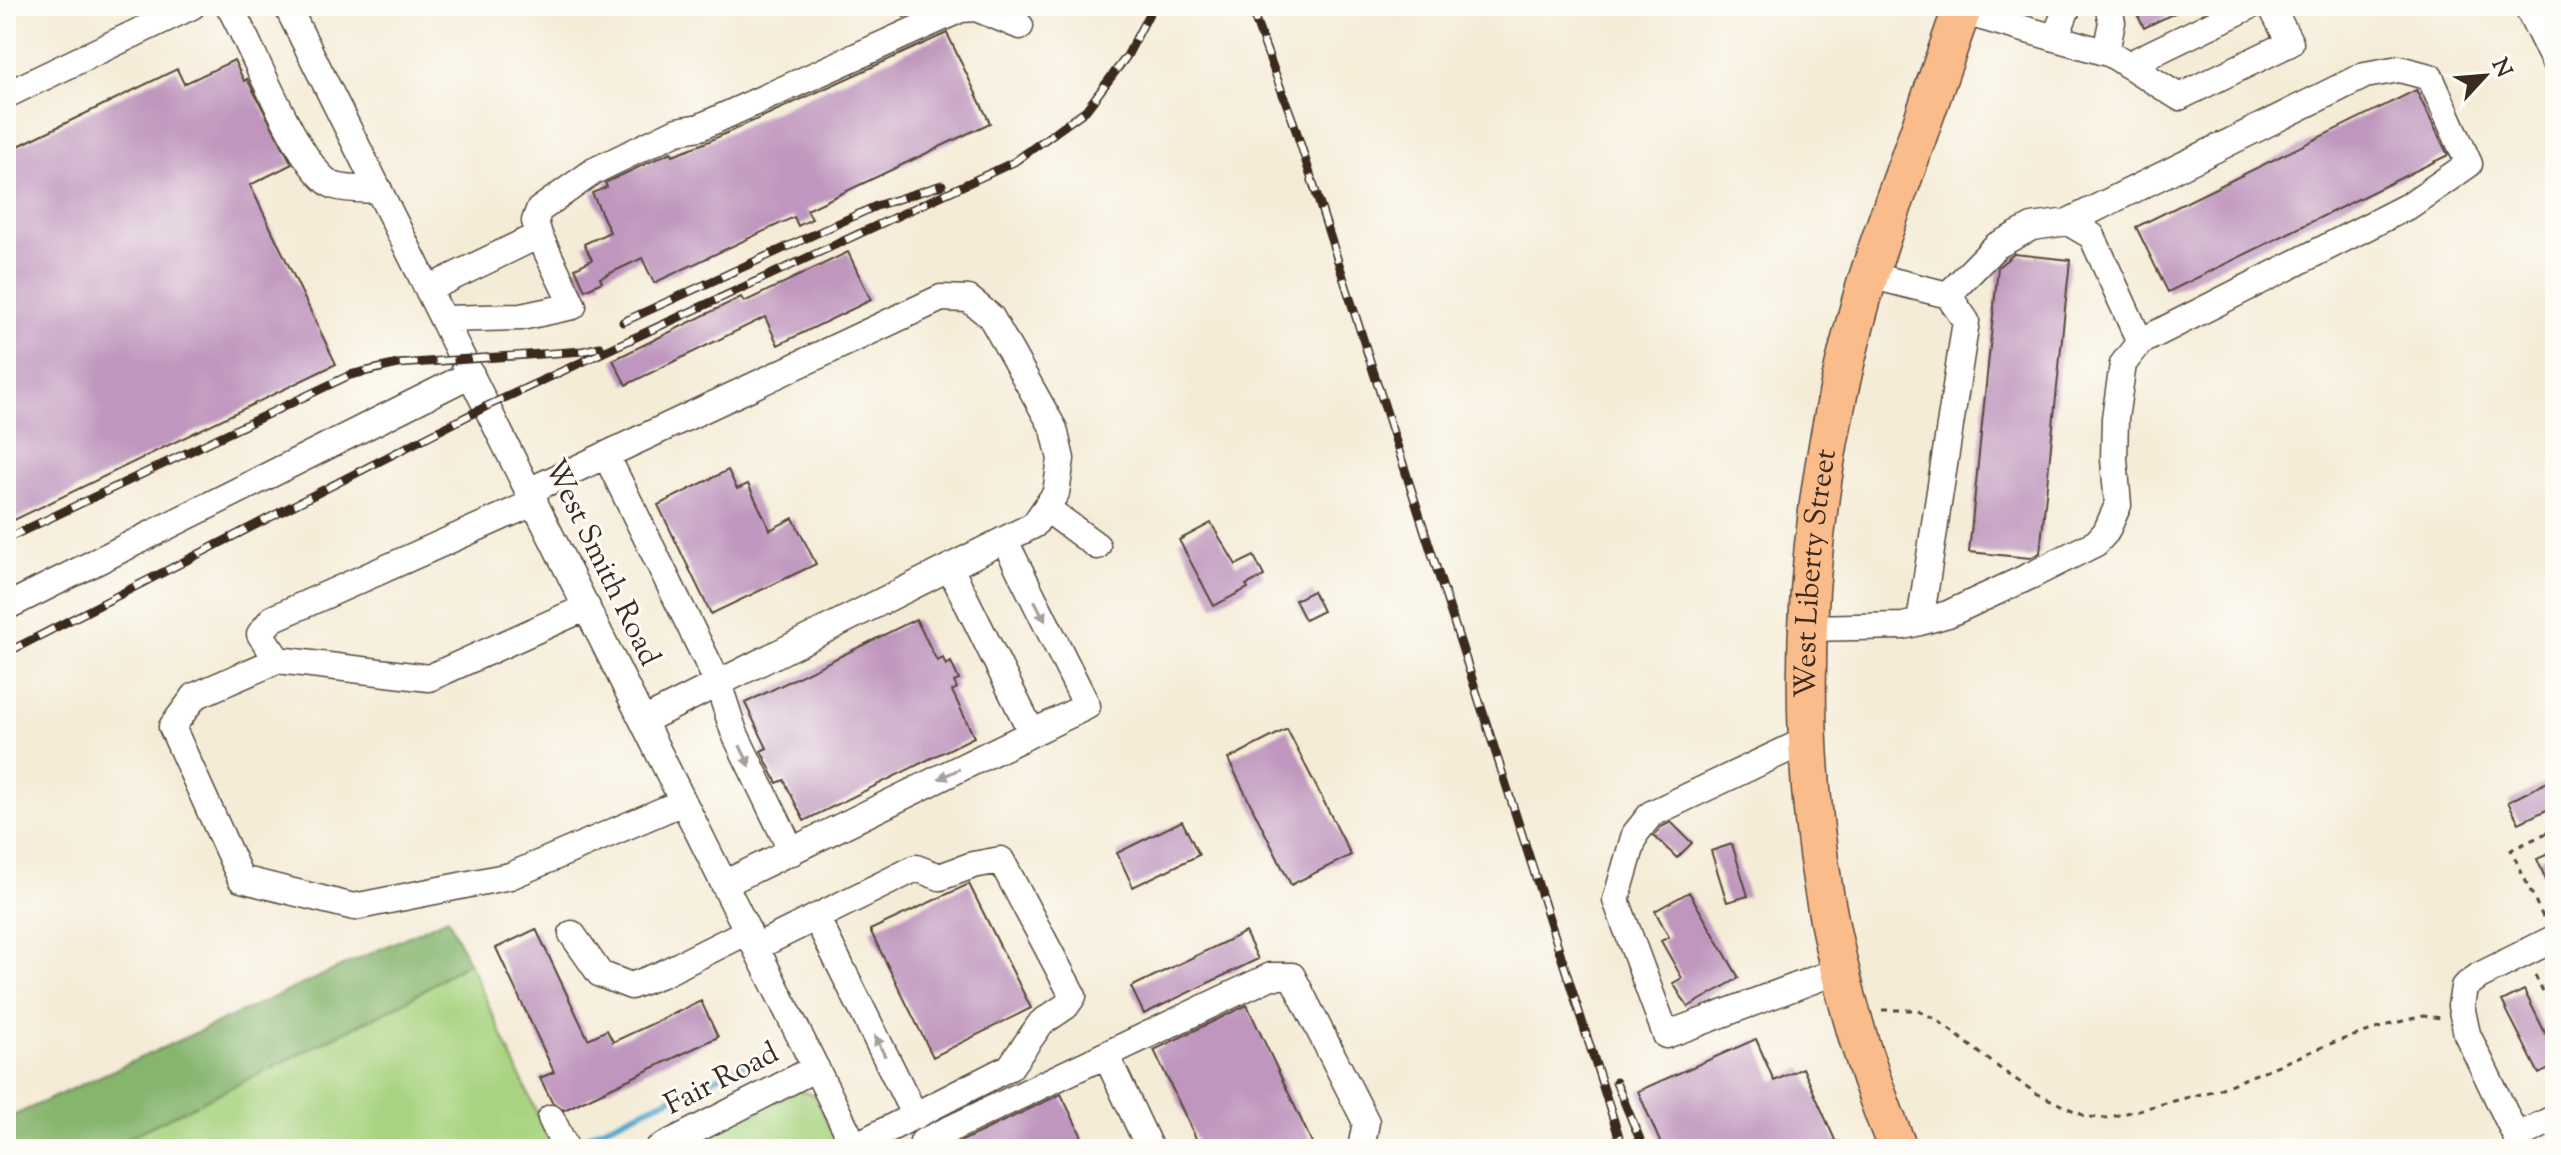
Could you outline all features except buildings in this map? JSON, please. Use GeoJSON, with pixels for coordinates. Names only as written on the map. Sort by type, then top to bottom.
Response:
{"type":"FeatureCollection","features":[{"type":"Feature","properties":{"kind":"highway","name":"West Liberty Street"},"geometry":{"type":"LineString","coordinates":[[1898,1149],[1851,1016],[1826,912],[1814,829],[1807,740],[1808,628],[1815,529],[1841,381],[1869,275],[1962,8]]}},
{"type":"Feature","properties":{"kind":"street"},"geometry":{"type":"LineString","coordinates":[[6,95],[192,6]]}},
{"type":"Feature","properties":{"kind":"street"},"geometry":{"type":"LineString","coordinates":[[229,6],[299,145],[321,175],[334,186],[379,190]]}},
{"type":"Feature","properties":{"kind":"street","name":"West Smith Road"},"geometry":{"type":"LineString","coordinates":[[287,6],[855,1148]]}},
{"type":"Feature","properties":{"kind":"street"},"geometry":{"type":"LineString","coordinates":[[2055,38],[2068,6]]}},
{"type":"Feature","properties":{"kind":"street"},"geometry":{"type":"LineString","coordinates":[[2108,6],[2117,59]]}},
{"type":"Feature","properties":{"kind":"street"},"geometry":{"type":"LineString","coordinates":[[2117,59],[2250,6]]}},
{"type":"Feature","properties":{"kind":"street"},"geometry":{"type":"LineString","coordinates":[[1962,8],[2117,59],[2179,97],[2290,43],[2271,6]]}},
{"type":"Feature","properties":{"kind":"street"},"geometry":{"type":"LineString","coordinates":[[2527,6],[2555,63]]}},
{"type":"Feature","properties":{"kind":"street"},"geometry":{"type":"LineString","coordinates":[[443,319],[521,317],[573,306],[535,221],[539,210],[594,171],[677,131],[700,127],[961,9],[976,8],[1020,26]]}},
{"type":"Feature","properties":{"kind":"street"},"geometry":{"type":"LineString","coordinates":[[1808,628],[1903,626],[1948,614],[2096,543],[2106,532],[2118,505],[2114,459],[2115,418],[2123,364],[2140,342],[2410,205],[2469,164],[2430,77],[2399,69],[2365,75],[2068,222],[2032,227],[1996,246],[1948,295]]}},
{"type":"Feature","properties":{"kind":"street"},"geometry":{"type":"LineString","coordinates":[[2068,222],[2092,236],[2140,342]]}},
{"type":"Feature","properties":{"kind":"street"},"geometry":{"type":"LineString","coordinates":[[428,289],[539,235]]}},
{"type":"Feature","properties":{"kind":"street"},"geometry":{"type":"LineString","coordinates":[[1869,275],[1948,295],[1966,321],[1920,622]]}},
{"type":"Feature","properties":{"kind":"street"},"geometry":{"type":"LineString","coordinates":[[278,660],[260,634],[272,619],[532,496],[606,455],[915,308],[941,298],[969,299],[991,317],[1054,429],[1061,459],[1056,493],[1034,525],[643,721]]}},
{"type":"Feature","properties":{"kind":"street"},"geometry":{"type":"LineString","coordinates":[[6,607],[471,374]]}},
{"type":"Feature","properties":{"kind":"street"},"geometry":{"type":"LineString","coordinates":[[606,455],[718,683],[734,732],[792,852]]}},
{"type":"Feature","properties":{"kind":"street"},"geometry":{"type":"LineString","coordinates":[[1046,508],[1097,546]]}},
{"type":"Feature","properties":{"kind":"street"},"geometry":{"type":"LineString","coordinates":[[724,884],[1087,706],[1005,541]]}},
{"type":"Feature","properties":{"kind":"street"},"geometry":{"type":"LineString","coordinates":[[950,568],[1032,733]]}},
{"type":"Feature","properties":{"kind":"street"},"geometry":{"type":"LineString","coordinates":[[587,607],[429,678],[278,660],[195,696],[172,727],[241,879],[354,907],[510,876],[683,802]]}},
{"type":"Feature","properties":{"kind":"street"},"geometry":{"type":"LineString","coordinates":[[1807,740],[1651,814],[1635,834],[1616,900],[1666,1035],[1840,970]]}},
{"type":"Feature","properties":{"kind":"street"},"geometry":{"type":"LineString","coordinates":[[572,934],[600,974],[631,986],[816,917],[916,868],[940,877],[973,865],[1001,860],[1073,996],[1066,1006],[1041,1023],[1010,1067],[855,1148]]}},
{"type":"Feature","properties":{"kind":"street"},"geometry":{"type":"LineString","coordinates":[[816,917],[915,1116]]}},
{"type":"Feature","properties":{"kind":"street"},"geometry":{"type":"LineString","coordinates":[[2554,938],[2479,976],[2464,987],[2461,1006],[2466,1027],[2519,1143],[2555,1118]]}},
{"type":"Feature","properties":{"kind":"street"},"geometry":{"type":"LineString","coordinates":[[927,1149],[923,1142],[1271,976],[1292,976],[1366,1122],[1361,1149]]}},
{"type":"Feature","properties":{"kind":"street"},"geometry":{"type":"LineString","coordinates":[[1106,1055],[1150,1149]]}},
{"type":"Feature","properties":{"kind":"street","name":"Fair Road"},"geometry":{"type":"LineString","coordinates":[[658,1149],[816,1068]]}},
{"type":"Feature","properties":{"kind":"path"},"geometry":{"type":"LineString","coordinates":[[2554,938],[2511,850],[2555,829]]}},
{"type":"Feature","properties":{"kind":"path"},"geometry":{"type":"LineString","coordinates":[[2525,953],[2555,1015]]}},
{"type":"Feature","properties":{"kind":"path"},"geometry":{"type":"LineString","coordinates":[[1851,1016],[1894,1009],[1918,1010],[1937,1020],[2036,1093],[2087,1117],[2107,1118],[2217,1090],[2335,1042],[2391,1024],[2423,1016],[2466,1027]]}},
{"type":"Feature","properties":{"kind":"green space"},"geometry":{"type":"Polygon","coordinates":[[[448,918],[468,962],[401,1004],[105,1149],[6,1149],[6,1119],[448,918]]]}},
{"type":"Feature","properties":{"kind":"green space"},"geometry":{"type":"Polygon","coordinates":[[[469,962],[553,1149],[105,1149],[401,1004],[469,962]]]}},
{"type":"Feature","properties":{"kind":"green space"},"geometry":{"type":"Polygon","coordinates":[[[799,1090],[814,1095],[840,1149],[678,1149],[799,1090]]]}},
{"type":"Feature","properties":{"kind":"waterway"},"geometry":{"type":"LineString","coordinates":[[569,1144],[770,1053]]}},
{"type":"Feature","properties":{"kind":"railway"},"geometry":{"type":"LineString","coordinates":[[6,653],[487,406],[1014,162],[1086,110],[1127,56],[1153,6]]}},
{"type":"Feature","properties":{"kind":"railway"},"geometry":{"type":"LineString","coordinates":[[1250,6],[1293,121],[1623,1149]]}},
{"type":"Feature","properties":{"kind":"railway"},"geometry":{"type":"LineString","coordinates":[[623,322],[876,206],[942,185]]}},
{"type":"Feature","properties":{"kind":"railway"},"geometry":{"type":"LineString","coordinates":[[6,539],[350,375],[398,364],[583,351],[600,347]]}},
{"type":"Feature","properties":{"kind":"railway"},"geometry":{"type":"LineString","coordinates":[[1616,1082],[1644,1149]]}}]}
